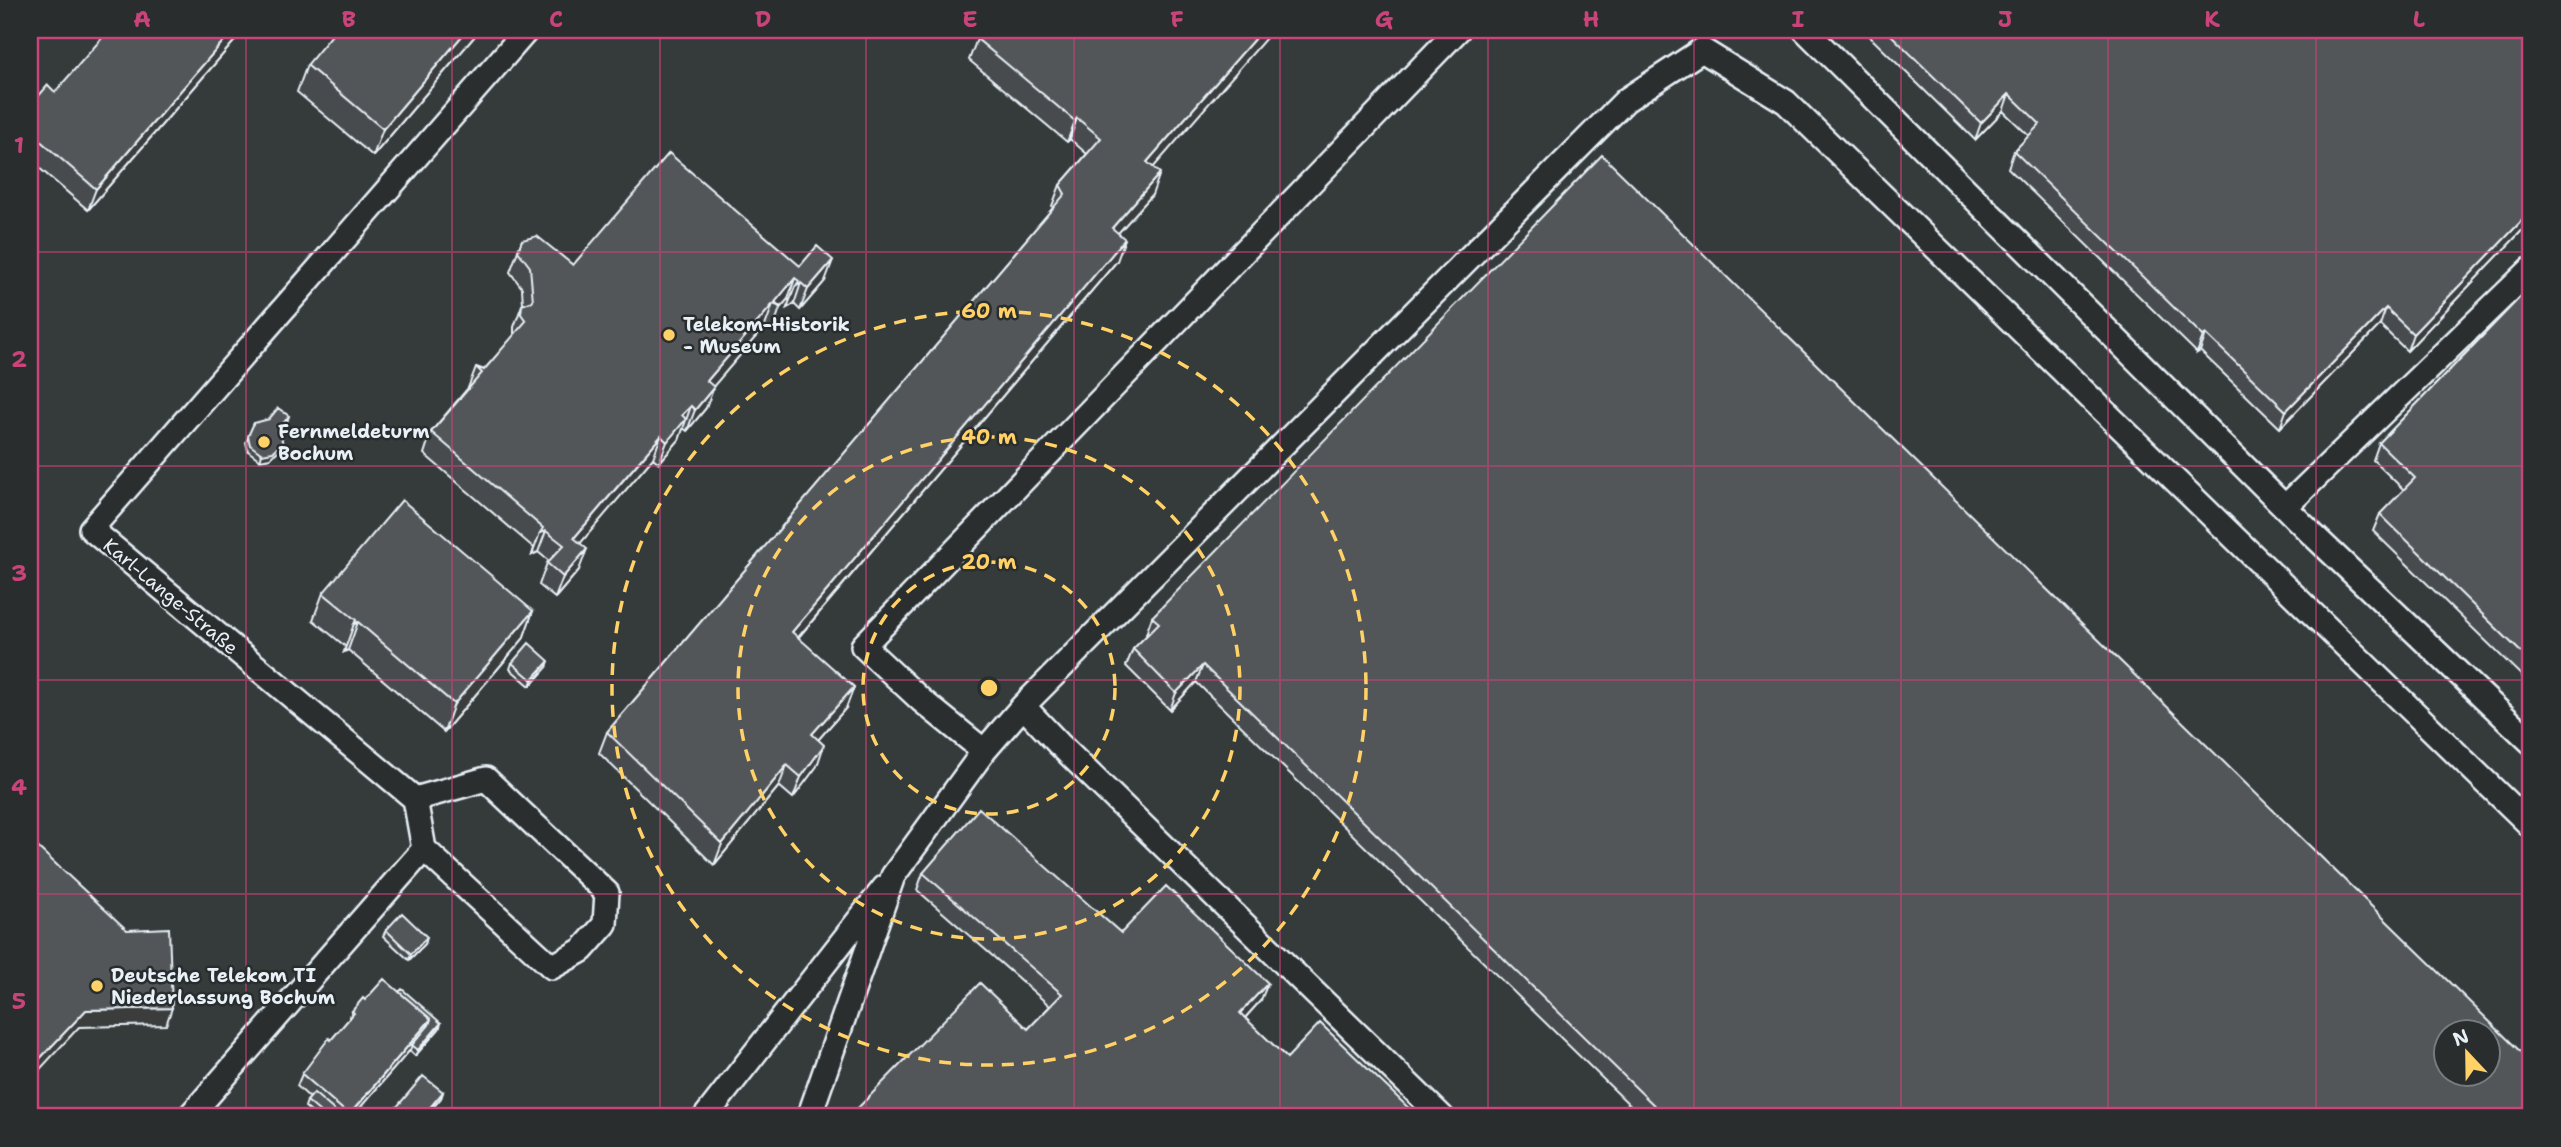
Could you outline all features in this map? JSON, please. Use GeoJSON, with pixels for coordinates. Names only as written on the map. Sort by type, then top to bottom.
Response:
{"type":"FeatureCollection","features":[{"type":"Feature","properties":{"kind":"lane","name":"Karl-Lange-Straße"},"geometry":{"type":"LineString","coordinates":[[415,799],[92,529],[527,30]]}},
{"type":"Feature","properties":{"kind":"lane"},"geometry":{"type":"LineString","coordinates":[[984,751],[921,700],[863,646],[1458,30]]}},
{"type":"Feature","properties":{"kind":"lane"},"geometry":{"type":"LineString","coordinates":[[1805,30],[2285,507],[2531,742]]}},
{"type":"Feature","properties":{"kind":"lane"},"geometry":{"type":"LineString","coordinates":[[705,1117],[894,876],[984,751],[1023,706],[1626,100],[1702,50],[1786,102],[2531,826]]}},
{"type":"Feature","properties":{"kind":"lane"},"geometry":{"type":"LineString","coordinates":[[2285,507],[2531,269]]}},
{"type":"Feature","properties":{"kind":"lane"},"geometry":{"type":"LineString","coordinates":[[1023,706],[1442,1117]]}},
{"type":"Feature","properties":{"kind":"lane"},"geometry":{"type":"LineString","coordinates":[[486,779],[607,893],[605,924],[582,950],[552,967],[424,849],[415,799],[486,779]]}},
{"type":"Feature","properties":{"kind":"lane"},"geometry":{"type":"LineString","coordinates":[[189,1117],[424,849]]}},
{"type":"Feature","properties":{"kind":"lane"},"geometry":{"type":"LineString","coordinates":[[809,1117],[894,876]]}},
{"type":"Feature","properties":{"kind":"shaded area"},"geometry":{"type":"Polygon","coordinates":[[[30,30],[2531,30],[2531,1117],[30,1117],[30,30]]]}},
{"type":"Feature","properties":{"kind":"building"},"geometry":{"type":"Polygon","coordinates":[[[109,30],[233,30],[96,189],[30,132],[30,106],[48,85],[55,92],[109,30]]]}},
{"type":"Feature","properties":{"kind":"building"},"geometry":{"type":"Polygon","coordinates":[[[336,30],[467,30],[383,129],[307,65],[336,30]]]}},
{"type":"Feature","properties":{"kind":"building"},"geometry":{"type":"Polygon","coordinates":[[[984,30],[1262,30],[1147,162],[1160,173],[1112,228],[1125,239],[792,632],[854,687],[812,734],[824,745],[801,777],[787,765],[722,844],[607,732],[1065,194],[1060,185],[1101,138],[1077,118],[1075,121],[977,39],[984,30]]]}},
{"type":"Feature","properties":{"kind":"building"},"geometry":{"type":"Polygon","coordinates":[[[1886,30],[2531,30],[2531,211],[2413,334],[2386,308],[2286,411],[2206,334],[2203,336],[2014,151],[2040,124],[2009,94],[1981,123],[1886,30]]]}},
{"type":"Feature","properties":{"kind":"building"},"geometry":{"type":"Polygon","coordinates":[[[669,153],[800,266],[817,246],[833,260],[808,289],[801,283],[795,287],[799,281],[795,278],[775,302],[781,307],[773,304],[707,381],[714,387],[695,410],[691,406],[682,415],[686,419],[667,442],[661,436],[574,538],[587,549],[563,577],[547,563],[564,545],[546,531],[540,533],[543,528],[431,432],[482,373],[476,367],[484,370],[526,321],[521,314],[522,305],[533,301],[530,267],[518,251],[522,240],[537,236],[573,265],[669,153]]]}},
{"type":"Feature","properties":{"kind":"building"},"geometry":{"type":"Polygon","coordinates":[[[1602,155],[2486,1018],[2432,1018],[2432,1088],[2502,1088],[2502,1034],[2531,1062],[2531,1117],[1666,1117],[1203,665],[1176,693],[1133,649],[1159,623],[1152,617],[1602,155]]]}},
{"type":"Feature","properties":{"kind":"building"},"geometry":{"type":"Polygon","coordinates":[[[2531,286],[2531,662],[2380,514],[2415,478],[2379,443],[2531,286]]]}},
{"type":"Feature","properties":{"kind":"building","name":"Fernmeldeturm Bochum"},"geometry":{"type":"Polygon","coordinates":[[[278,408],[289,416],[281,426],[282,443],[273,452],[262,454],[250,445],[248,436],[254,423],[269,419],[278,408]]]}},
{"type":"Feature","properties":{"kind":"building"},"geometry":{"type":"Polygon","coordinates":[[[402,500],[533,611],[454,704],[358,622],[354,624],[356,620],[323,593],[402,500]]]}},
{"type":"Feature","properties":{"kind":"building"},"geometry":{"type":"Polygon","coordinates":[[[529,643],[549,661],[532,680],[512,663],[529,643]]]}},
{"type":"Feature","properties":{"kind":"building"},"geometry":{"type":"Polygon","coordinates":[[[979,808],[1121,933],[1166,886],[1268,983],[1240,1013],[1287,1058],[1320,1023],[1418,1117],[862,1117],[855,1111],[980,983],[1028,1029],[1062,994],[923,873],[979,808]]]}},
{"type":"Feature","properties":{"kind":"building","name":"Deutsche Telekom TI Niederlassung Bochum"},"geometry":{"type":"Polygon","coordinates":[[[30,840],[127,930],[169,928],[172,1008],[86,1010],[30,1069],[30,840]]]}},
{"type":"Feature","properties":{"kind":"building"},"geometry":{"type":"Polygon","coordinates":[[[402,913],[427,937],[411,954],[386,930],[402,913]]]}},
{"type":"Feature","properties":{"kind":"building"},"geometry":{"type":"Polygon","coordinates":[[[384,979],[431,1019],[349,1115],[302,1074],[329,1038],[331,1040],[354,1013],[352,1011],[363,998],[365,1000],[384,979]]]}},
{"type":"Feature","properties":{"kind":"building"},"geometry":{"type":"Polygon","coordinates":[[[402,989],[441,1023],[418,1050],[412,1045],[431,1019],[399,992],[402,989]]]}},
{"type":"Feature","properties":{"kind":"building"},"geometry":{"type":"Polygon","coordinates":[[[423,1076],[443,1092],[422,1117],[405,1117],[395,1109],[423,1076]]]}},
{"type":"Feature","properties":{"kind":"building"},"geometry":{"type":"Polygon","coordinates":[[[314,1093],[342,1117],[326,1117],[307,1101],[314,1093]]]}},
{"type":"Feature","properties":{"kind":"place","name":"Telekom-Historik - Museum"},"geometry":{"type":"Point","coordinates":[669,335]}},
{"type":"Feature","properties":{"kind":"place","name":"Fernmeldeturm Bochum"},"geometry":{"type":"Point","coordinates":[264,442]}},
{"type":"Feature","properties":{"kind":"place","name":"Deutsche Telekom TI Niederlassung Bochum"},"geometry":{"type":"Point","coordinates":[97,986]}}]}
